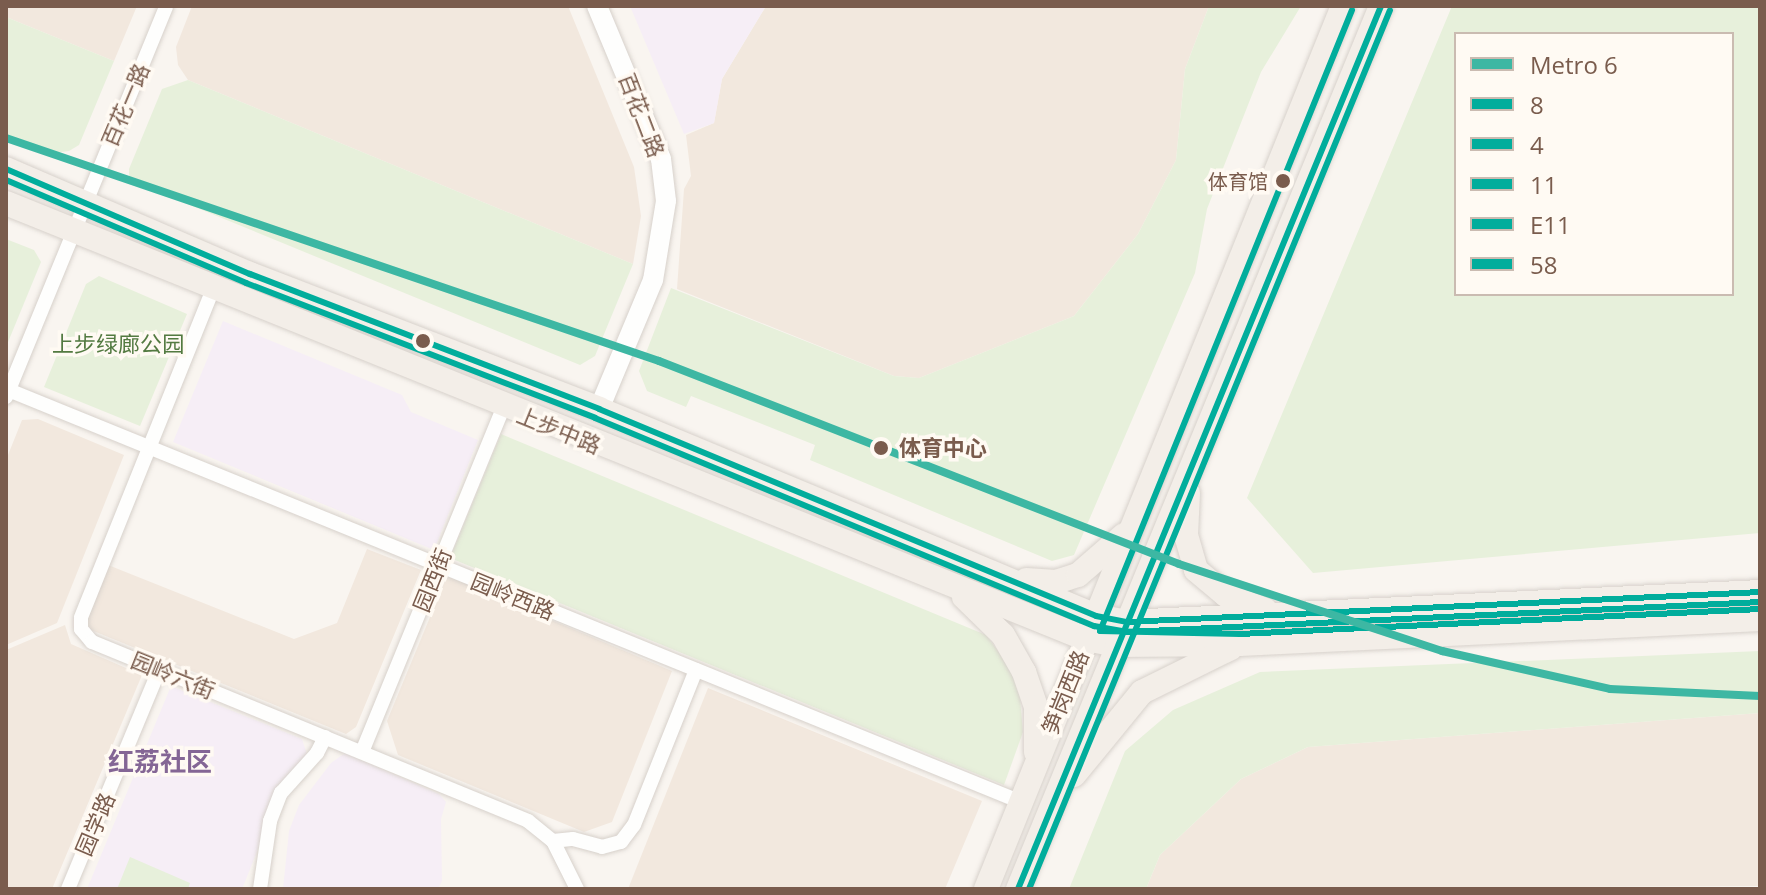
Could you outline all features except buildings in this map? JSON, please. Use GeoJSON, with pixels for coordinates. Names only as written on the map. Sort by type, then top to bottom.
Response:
{"type":"FeatureCollection","features":[{"type":"Feature","properties":{"kind":"main road","name":"笋岗西路"},"geometry":{"type":"LineString","coordinates":[[986,889],[1343,6]]}},
{"type":"Feature","properties":{"kind":"main road","name":"笋岗西路"},"geometry":{"type":"LineString","coordinates":[[1018,889],[1117,645],[1188,482],[1381,6]]}},
{"type":"Feature","properties":{"kind":"main road","name":"上步中路"},"geometry":{"type":"LineString","coordinates":[[6,169],[84,204],[599,409],[1096,616],[1127,622],[1760,592]]}},
{"type":"Feature","properties":{"kind":"main road","name":"上步中路"},"geometry":{"type":"LineString","coordinates":[[6,203],[503,408],[1086,639],[1117,645],[1240,644],[1748,620],[1760,628]]}},
{"type":"Feature","properties":{"kind":"main road"},"geometry":{"type":"LineString","coordinates":[[1222,306],[1255,317]]}},
{"type":"Feature","properties":{"kind":"main road"},"geometry":{"type":"LineString","coordinates":[[1188,482],[1186,535],[1196,570],[1226,595],[1279,614]]}},
{"type":"Feature","properties":{"kind":"main road"},"geometry":{"type":"LineString","coordinates":[[1000,575],[1042,582],[1078,575],[1122,538],[1140,508]]}},
{"type":"Feature","properties":{"kind":"main road"},"geometry":{"type":"LineString","coordinates":[[946,583],[991,621],[1016,656],[1036,707],[1040,754],[1073,754]]}},
{"type":"Feature","properties":{"kind":"main road"},"geometry":{"type":"LineString","coordinates":[[1055,799],[1142,692],[1240,644]]}},
{"type":"Feature","properties":{"kind":"street","name":"百花一路"},"geometry":{"type":"LineString","coordinates":[[7,392],[166,6]]}},
{"type":"Feature","properties":{"kind":"street","name":"百花二路"},"geometry":{"type":"LineString","coordinates":[[597,6],[661,159],[666,201],[653,280],[599,409]]}},
{"type":"Feature","properties":{"kind":"street","name":"园岭六街"},"geometry":{"type":"LineString","coordinates":[[213,289],[81,618],[81,629],[92,642],[528,821],[553,841],[577,889]]}},
{"type":"Feature","properties":{"kind":"street","name":"园岭西路"},"geometry":{"type":"LineString","coordinates":[[7,392],[148,446],[1021,802]]}},
{"type":"Feature","properties":{"kind":"street","name":"园西街"},"geometry":{"type":"LineString","coordinates":[[362,752],[503,408]]}},
{"type":"Feature","properties":{"kind":"street","name":"园学路"},"geometry":{"type":"LineString","coordinates":[[68,889],[159,670]]}},
{"type":"Feature","properties":{"kind":"street"},"geometry":{"type":"LineString","coordinates":[[553,841],[573,839],[602,847],[621,842],[634,825],[696,670]]}},
{"type":"Feature","properties":{"kind":"street"},"geometry":{"type":"LineString","coordinates":[[260,889],[270,821],[281,793],[317,753],[325,737]]}},
{"type":"Feature","properties":{"kind":"shaded area"},"geometry":{"type":"Polygon","coordinates":[[[6,6],[137,6],[114,61],[6,17],[6,6]]]}},
{"type":"Feature","properties":{"kind":"shaded area"},"geometry":{"type":"Polygon","coordinates":[[[192,6],[568,6],[634,167],[641,216],[633,264],[188,80],[178,65],[176,47],[192,6]]]}},
{"type":"Feature","properties":{"kind":"shaded area"},"geometry":{"type":"Polygon","coordinates":[[[630,6],[766,6],[722,79],[714,123],[684,134],[630,6]]]}},
{"type":"Feature","properties":{"kind":"shaded area"},"geometry":{"type":"Polygon","coordinates":[[[766,6],[1209,6],[1185,69],[1176,160],[1138,234],[1074,316],[919,378],[894,376],[677,289],[684,189],[691,176],[686,135],[714,123],[722,79],[766,6]]]}},
{"type":"Feature","properties":{"kind":"shaded area"},"geometry":{"type":"Polygon","coordinates":[[[223,321],[402,395],[411,412],[478,440],[434,550],[173,442],[223,321]]]}},
{"type":"Feature","properties":{"kind":"shaded area"},"geometry":{"type":"Polygon","coordinates":[[[38,419],[124,455],[57,623],[6,645],[6,460],[22,420],[38,419]]]}},
{"type":"Feature","properties":{"kind":"shaded area"},"geometry":{"type":"Polygon","coordinates":[[[367,549],[421,570],[356,727],[346,734],[91,630],[83,614],[103,563],[294,639],[337,623],[367,549]]]}},
{"type":"Feature","properties":{"kind":"shaded area"},"geometry":{"type":"Polygon","coordinates":[[[447,576],[672,671],[612,822],[584,832],[398,755],[387,721],[447,576]]]}},
{"type":"Feature","properties":{"kind":"shaded area"},"geometry":{"type":"Polygon","coordinates":[[[65,625],[71,644],[142,675],[52,889],[6,889],[6,650],[65,625]]]}},
{"type":"Feature","properties":{"kind":"shaded area"},"geometry":{"type":"Polygon","coordinates":[[[171,686],[302,739],[307,754],[273,812],[242,889],[87,889],[171,686]]]}},
{"type":"Feature","properties":{"kind":"shaded area"},"geometry":{"type":"Polygon","coordinates":[[[708,688],[982,801],[945,889],[628,889],[708,688]]]}},
{"type":"Feature","properties":{"kind":"shaded area"},"geometry":{"type":"Polygon","coordinates":[[[1760,713],[1760,886],[1146,889],[1160,855],[1241,779],[1308,747],[1760,713]]]}},
{"type":"Feature","properties":{"kind":"shaded area"},"geometry":{"type":"Polygon","coordinates":[[[345,753],[439,794],[446,802],[441,819],[442,881],[438,889],[283,889],[289,831],[299,805],[331,763],[345,753]]]}},
{"type":"Feature","properties":{"kind":"green space"},"geometry":{"type":"Polygon","coordinates":[[[1209,6],[1301,6],[1261,72],[1207,209],[1195,273],[1074,555],[1052,561],[810,460],[815,445],[691,396],[686,407],[647,391],[639,371],[671,288],[894,376],[919,378],[1074,316],[1138,234],[1176,160],[1185,69],[1209,6]]]}},
{"type":"Feature","properties":{"kind":"green space"},"geometry":{"type":"Polygon","coordinates":[[[1452,6],[1760,6],[1760,533],[1313,573],[1247,498],[1452,6]]]}},
{"type":"Feature","properties":{"kind":"green space"},"geometry":{"type":"Polygon","coordinates":[[[6,17],[114,61],[79,145],[69,151],[54,153],[6,134],[6,17]]]}},
{"type":"Feature","properties":{"kind":"green space"},"geometry":{"type":"Polygon","coordinates":[[[188,80],[633,264],[595,356],[580,365],[129,180],[129,169],[162,89],[188,80]]]}},
{"type":"Feature","properties":{"kind":"green space","name":"上步绿廊公园"},"geometry":{"type":"Polygon","coordinates":[[[6,239],[34,250],[41,262],[6,347],[6,239]]]}},
{"type":"Feature","properties":{"kind":"green space","name":"上步绿廊公园"},"geometry":{"type":"Polygon","coordinates":[[[99,276],[187,314],[140,426],[44,387],[86,284],[99,276]]]}},
{"type":"Feature","properties":{"kind":"green space"},"geometry":{"type":"Polygon","coordinates":[[[501,434],[986,635],[1009,666],[1020,698],[1023,732],[1004,785],[450,558],[501,434]]]}},
{"type":"Feature","properties":{"kind":"green space"},"geometry":{"type":"Polygon","coordinates":[[[1760,651],[1760,713],[1308,747],[1241,779],[1160,855],[1146,889],[1069,889],[1125,751],[1173,710],[1260,672],[1760,651]]]}},
{"type":"Feature","properties":{"kind":"green space"},"geometry":{"type":"Polygon","coordinates":[[[130,857],[190,883],[188,889],[117,889],[130,857]]]}},
{"type":"Feature","properties":{"kind":"metro line","name":"6"},"geometry":{"type":"LineString","coordinates":[[6,138],[659,361],[1179,564],[1442,651],[1610,689],[1760,696]]}},
{"type":"Feature","properties":{"kind":"transit line","name":"11"},"geometry":{"type":"LineString","coordinates":[[1018,889],[1381,6]]}},
{"type":"Feature","properties":{"kind":"transit line","name":"58"},"geometry":{"type":"LineString","coordinates":[[1352,10],[1100,631],[1240,634],[1760,609]]}},
{"type":"Feature","properties":{"kind":"transit line","name":"E11"},"geometry":{"type":"LineString","coordinates":[[1029,889],[1390,10]]}},
{"type":"Feature","properties":{"kind":"transit line","name":"8"},"geometry":{"type":"LineString","coordinates":[[6,169],[250,274],[599,409],[1096,616],[1127,622],[1760,592]]}},
{"type":"Feature","properties":{"kind":"transit line","name":"4"},"geometry":{"type":"LineString","coordinates":[[6,180],[246,283],[595,418],[1094,626],[1127,632],[1760,602]]}},
{"type":"Feature","properties":{"kind":"place","name":"体育馆"},"geometry":{"type":"Point","coordinates":[1283,181]}},
{"type":"Feature","properties":{"kind":"place","name":"体育中心"},"geometry":{"type":"Point","coordinates":[881,448]}},
{"type":"Feature","properties":{"kind":"district","name":"红荔社区"},"geometry":{"type":"Point","coordinates":[160,762]}}]}
